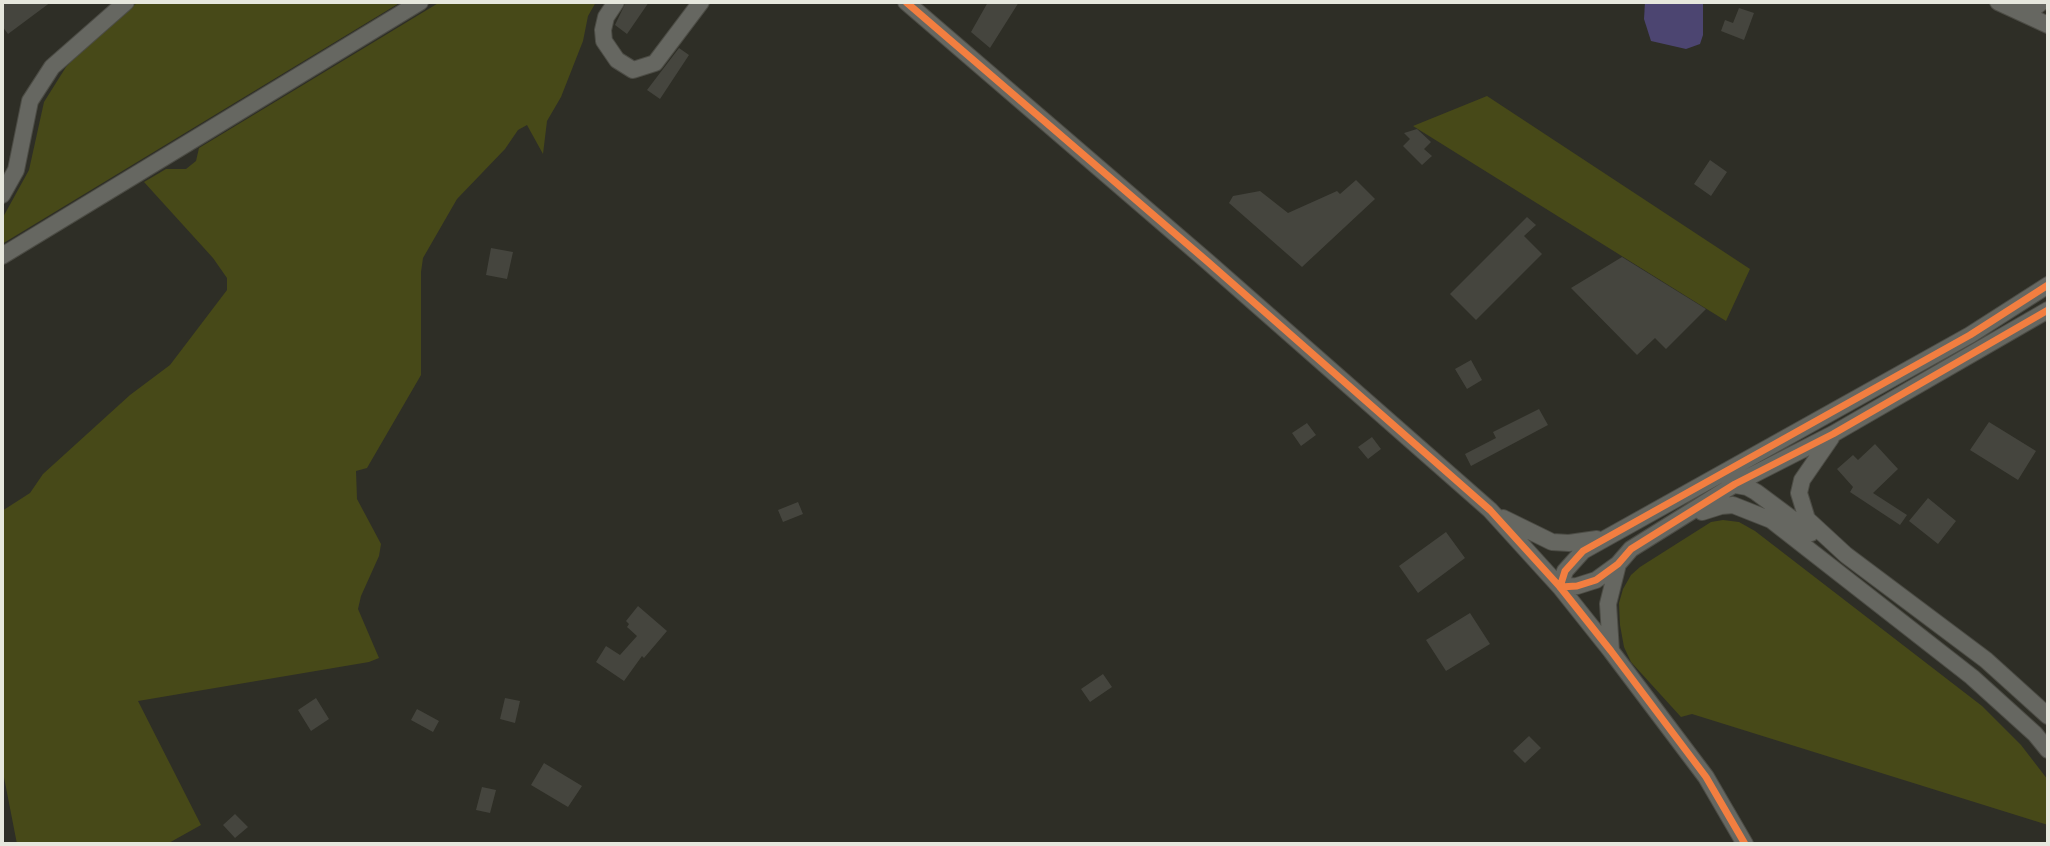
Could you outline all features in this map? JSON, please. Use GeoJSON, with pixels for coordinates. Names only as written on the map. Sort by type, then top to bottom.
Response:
{"type":"FeatureCollection","features":[{"type":"Feature","properties":{"kind":"street"},"geometry":{"type":"LineString","coordinates":[[2,195],[16,170],[30,101],[52,67],[126,2]]}},
{"type":"Feature","properties":{"kind":"street"},"geometry":{"type":"LineString","coordinates":[[2,256],[420,2]]}},
{"type":"Feature","properties":{"kind":"street"},"geometry":{"type":"LineString","coordinates":[[616,2],[606,17],[604,41],[617,60],[633,70],[655,63],[701,2]]}},
{"type":"Feature","properties":{"kind":"street"},"geometry":{"type":"LineString","coordinates":[[906,2],[1490,510],[1560,587],[1611,651],[1706,777],[1745,844]]}},
{"type":"Feature","properties":{"kind":"street"},"geometry":{"type":"LineString","coordinates":[[1998,2],[2035,11]]}},
{"type":"Feature","properties":{"kind":"street"},"geometry":{"type":"LineString","coordinates":[[1560,587],[1565,571],[1583,551],[1970,335],[2048,285]]}},
{"type":"Feature","properties":{"kind":"street"},"geometry":{"type":"LineString","coordinates":[[1560,587],[1577,586],[1595,580],[1618,564],[1631,549],[1735,484],[1833,434],[2048,310]]}},
{"type":"Feature","properties":{"kind":"street"},"geometry":{"type":"LineString","coordinates":[[1833,434],[1810,466],[1802,480],[1799,493],[1807,519],[1846,555]]}},
{"type":"Feature","properties":{"kind":"street"},"geometry":{"type":"LineString","coordinates":[[1775,444],[1740,470],[1735,484],[1740,497],[1972,677],[2035,734],[2048,750]]}},
{"type":"Feature","properties":{"kind":"street"},"geometry":{"type":"LineString","coordinates":[[1685,495],[1714,484],[1735,484],[1756,492],[1815,536],[1846,555],[1986,660],[2048,716]]}},
{"type":"Feature","properties":{"kind":"street"},"geometry":{"type":"LineString","coordinates":[[1686,516],[1733,505],[1771,520]]}},
{"type":"Feature","properties":{"kind":"street"},"geometry":{"type":"LineString","coordinates":[[1490,510],[1552,542],[1569,543],[1610,537]]}},
{"type":"Feature","properties":{"kind":"street"},"geometry":{"type":"LineString","coordinates":[[1611,651],[1608,604],[1618,564]]}},
{"type":"Feature","properties":{"kind":"shaded area"},"geometry":{"type":"Polygon","coordinates":[[[138,2],[401,2],[2,244],[2,219],[29,170],[44,102],[66,67],[86,46],[138,2]]]}},
{"type":"Feature","properties":{"kind":"shaded area"},"geometry":{"type":"Polygon","coordinates":[[[440,2],[596,2],[588,16],[583,41],[561,97],[547,121],[543,154],[527,125],[518,130],[505,149],[457,199],[423,258],[421,375],[367,468],[356,471],[357,499],[381,544],[379,556],[358,609],[379,658],[369,662],[138,701],[201,825],[167,844],[17,844],[2,767],[2,511],[30,493],[43,474],[130,395],[170,365],[227,290],[227,278],[213,258],[144,182],[166,169],[186,169],[196,161],[199,148],[440,2]]]}},
{"type":"Feature","properties":{"kind":"shaded area"},"geometry":{"type":"Polygon","coordinates":[[[1645,2],[1703,2],[1703,35],[1700,44],[1686,49],[1651,41],[1644,19],[1645,2]]]}},
{"type":"Feature","properties":{"kind":"shaded area"},"geometry":{"type":"Polygon","coordinates":[[[1487,96],[1750,269],[1726,321],[1413,126],[1487,96]]]}},
{"type":"Feature","properties":{"kind":"shaded area"},"geometry":{"type":"Polygon","coordinates":[[[1711,522],[1739,522],[1755,531],[1982,706],[2021,745],[2048,780],[2048,825],[1692,714],[1681,717],[1631,662],[1624,647],[1619,603],[1631,575],[1640,567],[1711,522]]]}},
{"type":"Feature","properties":{"kind":"building"},"geometry":{"type":"Polygon","coordinates":[[[2,2],[51,2],[8,34],[2,26],[2,2]]]}},
{"type":"Feature","properties":{"kind":"building"},"geometry":{"type":"Polygon","coordinates":[[[626,2],[649,2],[627,34],[615,25],[626,2]]]}},
{"type":"Feature","properties":{"kind":"building"},"geometry":{"type":"Polygon","coordinates":[[[988,2],[1019,2],[990,48],[971,32],[988,2]]]}},
{"type":"Feature","properties":{"kind":"building"},"geometry":{"type":"Polygon","coordinates":[[[1739,8],[1754,13],[1744,40],[1721,31],[1725,20],[1733,23],[1739,8]]]}},
{"type":"Feature","properties":{"kind":"building"},"geometry":{"type":"Polygon","coordinates":[[[679,48],[689,55],[660,99],[647,90],[679,48]]]}},
{"type":"Feature","properties":{"kind":"building"},"geometry":{"type":"Polygon","coordinates":[[[1417,129],[1431,142],[1424,149],[1432,156],[1422,165],[1403,146],[1410,139],[1404,133],[1417,129]]]}},
{"type":"Feature","properties":{"kind":"building"},"geometry":{"type":"Polygon","coordinates":[[[1710,160],[1727,172],[1711,196],[1694,184],[1710,160]]]}},
{"type":"Feature","properties":{"kind":"building"},"geometry":{"type":"Polygon","coordinates":[[[1356,180],[1375,199],[1302,267],[1229,203],[1233,196],[1260,191],[1288,213],[1337,191],[1340,194],[1356,180]]]}},
{"type":"Feature","properties":{"kind":"building"},"geometry":{"type":"Polygon","coordinates":[[[1527,217],[1536,225],[1524,236],[1542,254],[1476,320],[1450,294],[1527,217]]]}},
{"type":"Feature","properties":{"kind":"building"},"geometry":{"type":"Polygon","coordinates":[[[491,248],[513,252],[507,279],[486,275],[491,248]]]}},
{"type":"Feature","properties":{"kind":"building"},"geometry":{"type":"Polygon","coordinates":[[[1622,257],[1706,309],[1666,349],[1655,338],[1637,355],[1571,288],[1622,257]]]}},
{"type":"Feature","properties":{"kind":"building"},"geometry":{"type":"Polygon","coordinates":[[[1471,360],[1482,380],[1467,389],[1455,369],[1471,360]]]}},
{"type":"Feature","properties":{"kind":"building"},"geometry":{"type":"Polygon","coordinates":[[[1539,409],[1548,425],[1471,466],[1465,454],[1496,438],[1493,432],[1539,409]]]}},
{"type":"Feature","properties":{"kind":"building"},"geometry":{"type":"Polygon","coordinates":[[[1989,422],[2036,451],[2018,480],[1970,450],[1989,422]]]}},
{"type":"Feature","properties":{"kind":"building"},"geometry":{"type":"Polygon","coordinates":[[[1307,423],[1316,435],[1301,446],[1292,433],[1307,423]]]}},
{"type":"Feature","properties":{"kind":"building"},"geometry":{"type":"Polygon","coordinates":[[[1372,437],[1381,449],[1368,459],[1358,447],[1372,437]]]}},
{"type":"Feature","properties":{"kind":"building"},"geometry":{"type":"Polygon","coordinates":[[[1875,444],[1898,469],[1873,493],[1907,515],[1900,525],[1850,492],[1853,487],[1837,469],[1853,455],[1858,460],[1875,444]]]}},
{"type":"Feature","properties":{"kind":"building"},"geometry":{"type":"Polygon","coordinates":[[[1928,498],[1956,521],[1938,544],[1909,521],[1928,498]]]}},
{"type":"Feature","properties":{"kind":"building"},"geometry":{"type":"Polygon","coordinates":[[[798,502],[803,514],[783,522],[778,510],[798,502]]]}},
{"type":"Feature","properties":{"kind":"building"},"geometry":{"type":"Polygon","coordinates":[[[1446,532],[1465,558],[1418,593],[1399,566],[1446,532]]]}},
{"type":"Feature","properties":{"kind":"building"},"geometry":{"type":"Polygon","coordinates":[[[638,606],[667,631],[644,658],[642,656],[624,681],[596,662],[606,646],[620,655],[637,636],[627,627],[629,624],[626,621],[638,606]]]}},
{"type":"Feature","properties":{"kind":"building"},"geometry":{"type":"Polygon","coordinates":[[[1470,613],[1490,644],[1446,671],[1426,640],[1470,613]]]}},
{"type":"Feature","properties":{"kind":"building"},"geometry":{"type":"Polygon","coordinates":[[[1103,674],[1112,687],[1090,702],[1081,689],[1103,674]]]}},
{"type":"Feature","properties":{"kind":"building"},"geometry":{"type":"Polygon","coordinates":[[[316,698],[329,719],[311,731],[298,710],[316,698]]]}},
{"type":"Feature","properties":{"kind":"building"},"geometry":{"type":"Polygon","coordinates":[[[505,698],[520,701],[515,723],[500,719],[505,698]]]}},
{"type":"Feature","properties":{"kind":"building"},"geometry":{"type":"Polygon","coordinates":[[[417,709],[439,721],[433,732],[411,720],[417,709]]]}},
{"type":"Feature","properties":{"kind":"building"},"geometry":{"type":"Polygon","coordinates":[[[1529,736],[1541,748],[1525,763],[1513,751],[1529,736]]]}},
{"type":"Feature","properties":{"kind":"building"},"geometry":{"type":"Polygon","coordinates":[[[544,763],[582,786],[568,807],[531,785],[544,763]]]}},
{"type":"Feature","properties":{"kind":"building"},"geometry":{"type":"Polygon","coordinates":[[[482,787],[496,790],[490,813],[476,810],[482,787]]]}},
{"type":"Feature","properties":{"kind":"building"},"geometry":{"type":"Polygon","coordinates":[[[235,814],[248,827],[235,838],[223,825],[235,814]]]}},
{"type":"Feature","properties":{"kind":"cycle path"},"geometry":{"type":"LineString","coordinates":[[906,2],[1490,510],[1560,587],[1611,651],[1706,777],[1745,844]]}},
{"type":"Feature","properties":{"kind":"cycle path"},"geometry":{"type":"LineString","coordinates":[[2048,285],[1970,335],[1583,551],[1565,571],[1560,587],[1577,586],[1596,580],[1618,564],[1631,549],[1735,484],[1833,434],[2048,310]]}}]}
